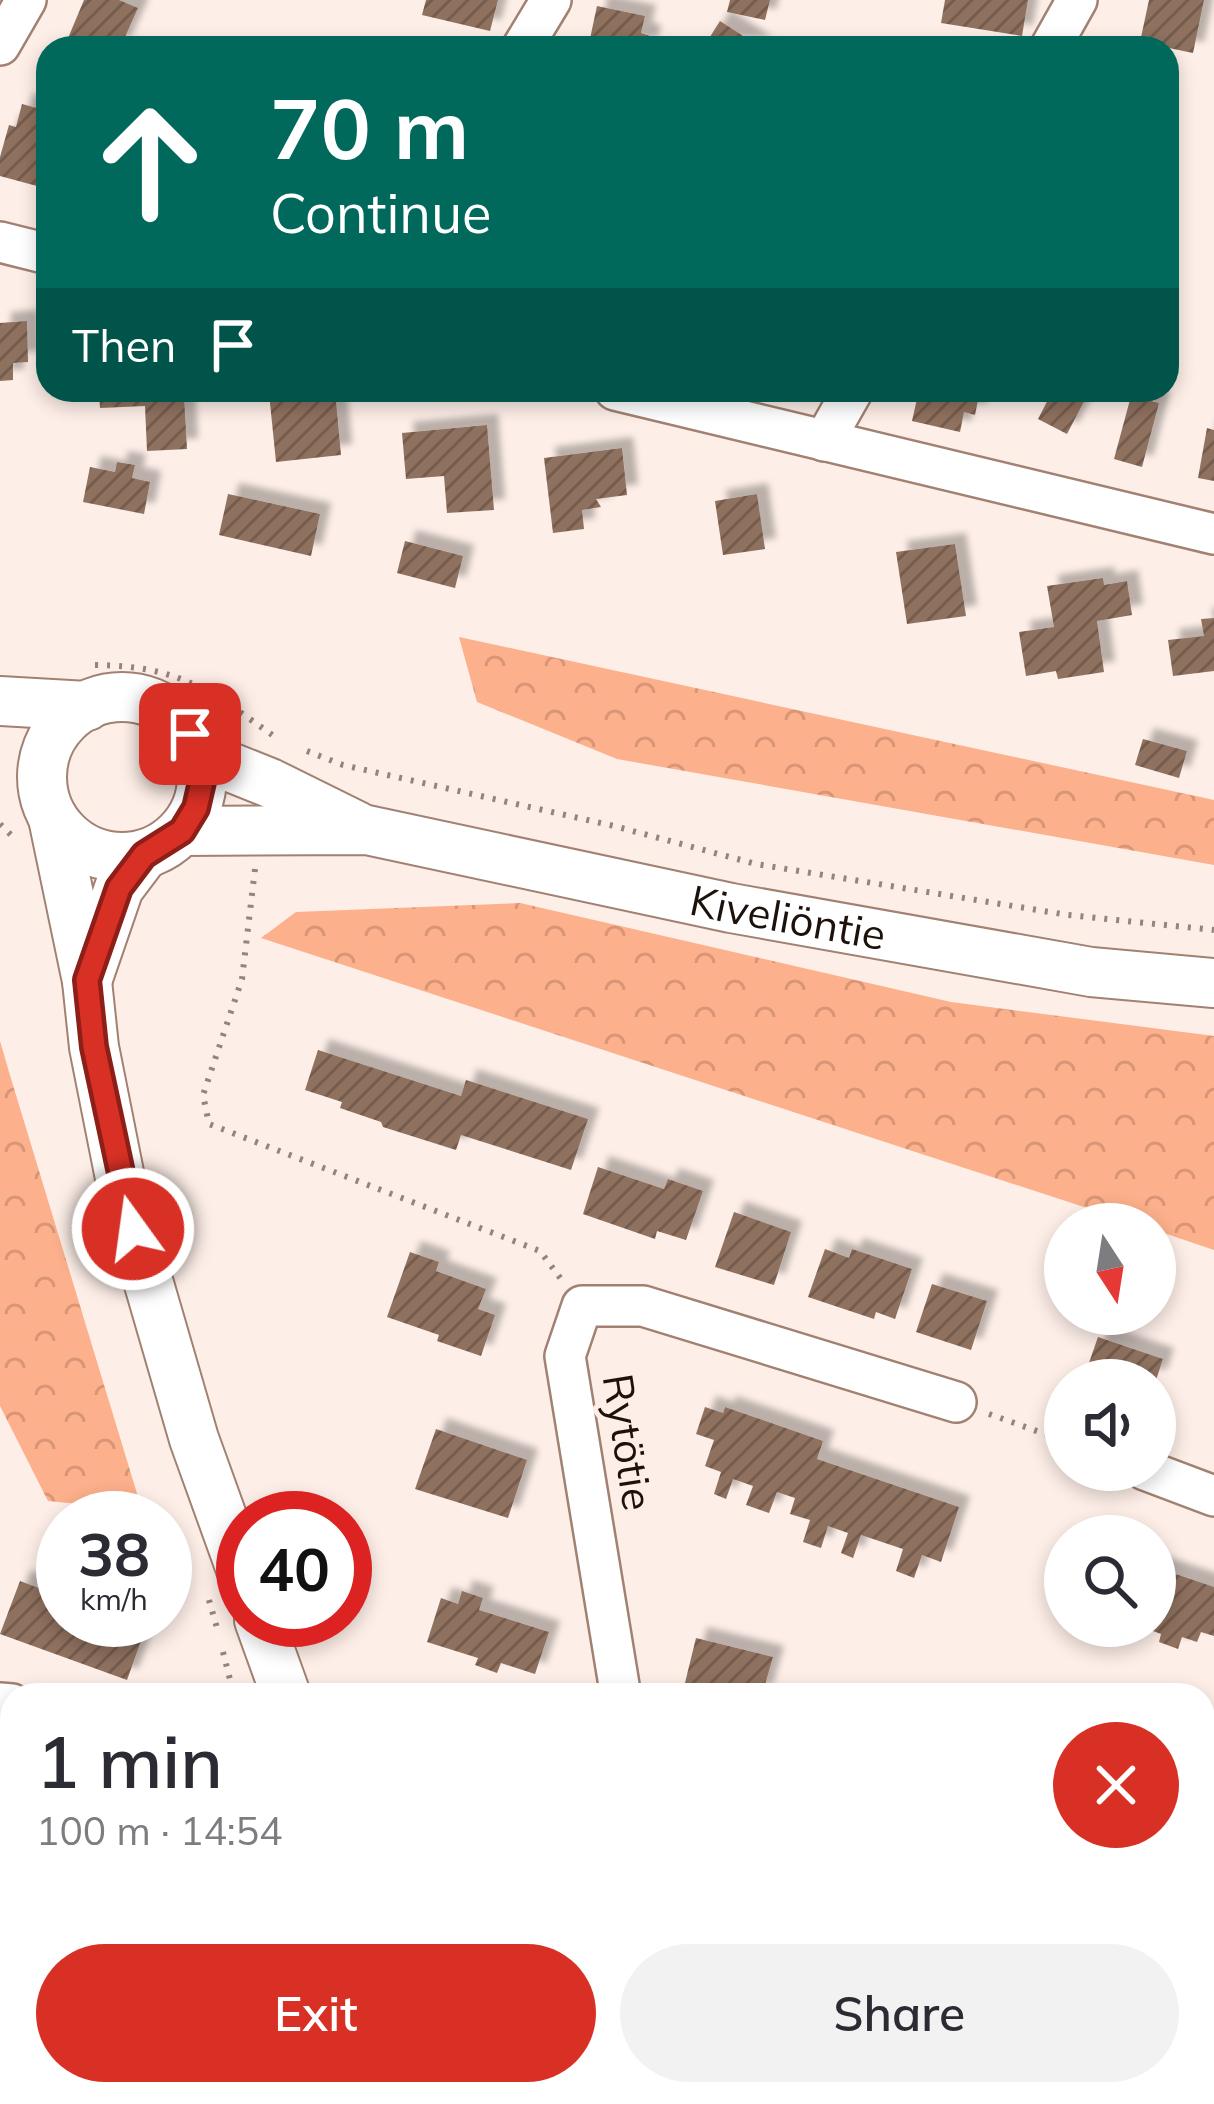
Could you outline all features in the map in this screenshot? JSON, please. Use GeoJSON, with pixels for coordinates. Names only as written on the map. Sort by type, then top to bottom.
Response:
{"type":"FeatureCollection","features":[{"type":"Feature","properties":{"kind":"street"},"geometry":{"type":"LineString","coordinates":[[0,45],[26,0]]}},
{"type":"Feature","properties":{"kind":"street"},"geometry":{"type":"LineString","coordinates":[[529,36],[551,0]]}},
{"type":"Feature","properties":{"kind":"street"},"geometry":{"type":"LineString","coordinates":[[1057,36],[1077,0]]}},
{"type":"Feature","properties":{"kind":"street"},"geometry":{"type":"LineString","coordinates":[[0,242],[36,251]]}},
{"type":"Feature","properties":{"kind":"street"},"geometry":{"type":"LineString","coordinates":[[664,402],[1214,534]]}},
{"type":"Feature","properties":{"kind":"street"},"geometry":{"type":"LineString","coordinates":[[824,441],[847,402]]}},
{"type":"Feature","properties":{"kind":"street"},"geometry":{"type":"LineString","coordinates":[[82,685],[50,742],[43,768],[48,806],[87,980],[94,1047],[124,1198],[216,1500]]}},
{"type":"Feature","properties":{"kind":"street"},"geometry":{"type":"LineString","coordinates":[[0,701],[82,685],[109,698],[155,704],[190,734],[200,755],[202,782],[196,808],[119,888],[87,980]]}},
{"type":"Feature","properties":{"kind":"street","name":"Kiveliöntie"},"geometry":{"type":"LineString","coordinates":[[200,755],[270,782],[367,830],[731,908],[1091,972],[1214,982]]}},
{"type":"Feature","properties":{"kind":"street"},"geometry":{"type":"LineString","coordinates":[[0,765],[48,806],[70,838],[92,852],[118,857],[163,843]]}},
{"type":"Feature","properties":{"kind":"street","name":"Kiveliöntie"},"geometry":{"type":"LineString","coordinates":[[163,843],[367,830]]}},
{"type":"Feature","properties":{"kind":"street","name":"Rytötie"},"geometry":{"type":"LineString","coordinates":[[619,1683],[566,1356],[582,1306],[643,1306],[956,1402]]}},
{"type":"Feature","properties":{"kind":"street"},"geometry":{"type":"LineString","coordinates":[[1176,1482],[1214,1496]]}},
{"type":"Feature","properties":{"kind":"street"},"geometry":{"type":"LineString","coordinates":[[269,1647],[282,1683]]}},
{"type":"Feature","properties":{"kind":"path"},"geometry":{"type":"LineString","coordinates":[[82,685],[148,667],[188,679],[283,742]]}},
{"type":"Feature","properties":{"kind":"path"},"geometry":{"type":"LineString","coordinates":[[303,750],[343,765],[614,826],[756,864],[1068,915],[1214,930]]}},
{"type":"Feature","properties":{"kind":"path"},"geometry":{"type":"LineString","coordinates":[[254,875],[242,979],[202,1095],[209,1124],[540,1251],[582,1306]]}},
{"type":"Feature","properties":{"kind":"path"},"geometry":{"type":"LineString","coordinates":[[956,1402],[1044,1433]]}},
{"type":"Feature","properties":{"kind":"green space"},"geometry":{"type":"Polygon","coordinates":[[[459,637],[1214,800],[1214,865],[617,759],[477,702],[459,637]]]}},
{"type":"Feature","properties":{"kind":"green space"},"geometry":{"type":"Polygon","coordinates":[[[520,903],[951,1002],[1214,1036],[1214,1250],[1176,1237],[1176,1203],[1072,1203],[261,938],[296,912],[520,903]]]}},
{"type":"Feature","properties":{"kind":"green space"},"geometry":{"type":"Polygon","coordinates":[[[0,1041],[136,1491],[43,1491],[0,1406],[0,1041]]]}},
{"type":"Feature","properties":{"kind":"building"},"geometry":{"type":"Polygon","coordinates":[[[84,0],[119,0],[138,8],[125,36],[69,36],[84,0]]]}},
{"type":"Feature","properties":{"kind":"building"},"geometry":{"type":"Polygon","coordinates":[[[426,0],[498,0],[490,31],[422,15],[426,0]]]}},
{"type":"Feature","properties":{"kind":"building"},"geometry":{"type":"Polygon","coordinates":[[[730,0],[770,0],[765,20],[727,12],[730,0]]]}},
{"type":"Feature","properties":{"kind":"building"},"geometry":{"type":"Polygon","coordinates":[[[945,0],[1028,0],[1022,36],[941,23],[945,0]]]}},
{"type":"Feature","properties":{"kind":"building"},"geometry":{"type":"Polygon","coordinates":[[[1149,0],[1204,0],[1193,53],[1179,50],[1179,36],[1141,36],[1149,0]]]}},
{"type":"Feature","properties":{"kind":"building"},"geometry":{"type":"Polygon","coordinates":[[[597,6],[645,16],[641,33],[650,36],[591,36],[597,6]]]}},
{"type":"Feature","properties":{"kind":"building"},"geometry":{"type":"Polygon","coordinates":[[[720,21],[743,36],[711,36],[720,21]]]}},
{"type":"Feature","properties":{"kind":"building"},"geometry":{"type":"Polygon","coordinates":[[[22,104],[36,108],[36,186],[0,176],[9,125],[16,127],[22,104]]]}},
{"type":"Feature","properties":{"kind":"building"},"geometry":{"type":"Polygon","coordinates":[[[27,321],[28,362],[13,363],[13,380],[0,381],[0,323],[27,321]]]}},
{"type":"Feature","properties":{"kind":"building"},"geometry":{"type":"Polygon","coordinates":[[[100,402],[184,402],[187,449],[147,451],[145,406],[100,408],[100,402]]]}},
{"type":"Feature","properties":{"kind":"building"},"geometry":{"type":"Polygon","coordinates":[[[270,402],[336,402],[341,455],[276,462],[270,402]]]}},
{"type":"Feature","properties":{"kind":"building"},"geometry":{"type":"Polygon","coordinates":[[[916,402],[978,402],[975,415],[964,412],[960,432],[912,421],[916,402]]]}},
{"type":"Feature","properties":{"kind":"building"},"geometry":{"type":"Polygon","coordinates":[[[1047,402],[1084,402],[1067,434],[1038,419],[1047,402]]]}},
{"type":"Feature","properties":{"kind":"building"},"geometry":{"type":"Polygon","coordinates":[[[1129,402],[1159,403],[1142,467],[1114,459],[1129,402]]]}},
{"type":"Feature","properties":{"kind":"building"},"geometry":{"type":"Polygon","coordinates":[[[487,425],[494,510],[447,513],[444,476],[406,479],[402,433],[487,425]]]}},
{"type":"Feature","properties":{"kind":"building"},"geometry":{"type":"Polygon","coordinates":[[[1207,428],[1214,430],[1214,481],[1198,478],[1207,428]]]}},
{"type":"Feature","properties":{"kind":"building"},"geometry":{"type":"Polygon","coordinates":[[[622,448],[627,495],[596,499],[601,507],[582,510],[584,529],[553,533],[544,458],[622,448]]]}},
{"type":"Feature","properties":{"kind":"building"},"geometry":{"type":"Polygon","coordinates":[[[117,462],[135,465],[132,478],[150,482],[144,514],[83,502],[90,467],[115,472],[117,462]]]}},
{"type":"Feature","properties":{"kind":"building"},"geometry":{"type":"Polygon","coordinates":[[[228,494],[320,514],[311,556],[219,535],[228,494]]]}},
{"type":"Feature","properties":{"kind":"building"},"geometry":{"type":"Polygon","coordinates":[[[757,494],[765,549],[723,555],[715,501],[757,494]]]}},
{"type":"Feature","properties":{"kind":"building"},"geometry":{"type":"Polygon","coordinates":[[[405,541],[463,556],[455,588],[397,573],[405,541]]]}},
{"type":"Feature","properties":{"kind":"building"},"geometry":{"type":"Polygon","coordinates":[[[955,544],[966,616],[907,624],[896,552],[955,544]]]}},
{"type":"Feature","properties":{"kind":"building"},"geometry":{"type":"Polygon","coordinates":[[[1103,578],[1104,585],[1127,581],[1132,615],[1097,621],[1104,672],[1058,679],[1056,671],[1026,676],[1019,632],[1054,627],[1047,586],[1103,578]]]}},
{"type":"Feature","properties":{"kind":"building"},"geometry":{"type":"Polygon","coordinates":[[[1214,618],[1214,671],[1173,676],[1168,640],[1204,636],[1201,619],[1214,618]]]}},
{"type":"Feature","properties":{"kind":"building"},"geometry":{"type":"Polygon","coordinates":[[[1143,739],[1187,751],[1179,778],[1135,765],[1143,739]]]}},
{"type":"Feature","properties":{"kind":"building"},"geometry":{"type":"Polygon","coordinates":[[[318,1050],[461,1096],[466,1080],[588,1119],[571,1170],[461,1135],[456,1150],[340,1108],[342,1102],[305,1090],[318,1050]]]}},
{"type":"Feature","properties":{"kind":"building"},"geometry":{"type":"Polygon","coordinates":[[[598,1167],[664,1189],[668,1179],[703,1191],[686,1240],[657,1231],[655,1239],[583,1214],[598,1167]]]}},
{"type":"Feature","properties":{"kind":"building"},"geometry":{"type":"Polygon","coordinates":[[[734,1212],[791,1232],[774,1285],[715,1267],[734,1212]]]}},
{"type":"Feature","properties":{"kind":"building"},"geometry":{"type":"Polygon","coordinates":[[[825,1249],[849,1258],[852,1249],[912,1269],[895,1319],[876,1312],[874,1319],[808,1297],[825,1249]]]}},
{"type":"Feature","properties":{"kind":"building"},"geometry":{"type":"Polygon","coordinates":[[[410,1252],[439,1262],[436,1271],[486,1289],[478,1309],[495,1315],[481,1356],[387,1317],[410,1252]]]}},
{"type":"Feature","properties":{"kind":"building"},"geometry":{"type":"Polygon","coordinates":[[[932,1284],[987,1301],[971,1350],[916,1332],[932,1284]]]}},
{"type":"Feature","properties":{"kind":"building"},"geometry":{"type":"Polygon","coordinates":[[[1098,1337],[1163,1359],[1090,1359],[1098,1337]]]}},
{"type":"Feature","properties":{"kind":"building"},"geometry":{"type":"Polygon","coordinates":[[[705,1407],[723,1413],[725,1407],[823,1441],[817,1459],[959,1507],[941,1562],[922,1555],[914,1578],[896,1571],[903,1549],[861,1535],[853,1558],[841,1553],[848,1533],[828,1526],[821,1548],[803,1542],[810,1520],[790,1514],[795,1498],[777,1492],[769,1513],[746,1505],[753,1486],[733,1479],[726,1499],[714,1494],[721,1472],[705,1466],[714,1440],[696,1434],[705,1407]]]}},
{"type":"Feature","properties":{"kind":"building"},"geometry":{"type":"Polygon","coordinates":[[[436,1429],[527,1460],[508,1518],[415,1489],[436,1429]]]}},
{"type":"Feature","properties":{"kind":"building"},"geometry":{"type":"Polygon","coordinates":[[[1176,1574],[1214,1587],[1214,1636],[1201,1632],[1197,1642],[1182,1637],[1178,1649],[1173,1647],[1176,1574]]]}},
{"type":"Feature","properties":{"kind":"building"},"geometry":{"type":"Polygon","coordinates":[[[20,1581],[36,1587],[36,1647],[139,1647],[127,1680],[0,1634],[20,1581]]]}},
{"type":"Feature","properties":{"kind":"building"},"geometry":{"type":"Polygon","coordinates":[[[462,1591],[483,1598],[479,1610],[549,1632],[535,1674],[501,1663],[497,1673],[475,1665],[478,1658],[427,1642],[441,1598],[458,1604],[462,1591]]]}},
{"type":"Feature","properties":{"kind":"building"},"geometry":{"type":"Polygon","coordinates":[[[696,1638],[773,1657],[765,1683],[685,1683],[696,1638]]]}},
{"type":"Feature","properties":{"kind":"route"},"geometry":{"type":"LineString","coordinates":[[133,1229],[94,1047],[87,980],[119,888],[144,855],[182,831],[196,808],[202,782],[200,755],[190,734]]}}]}
